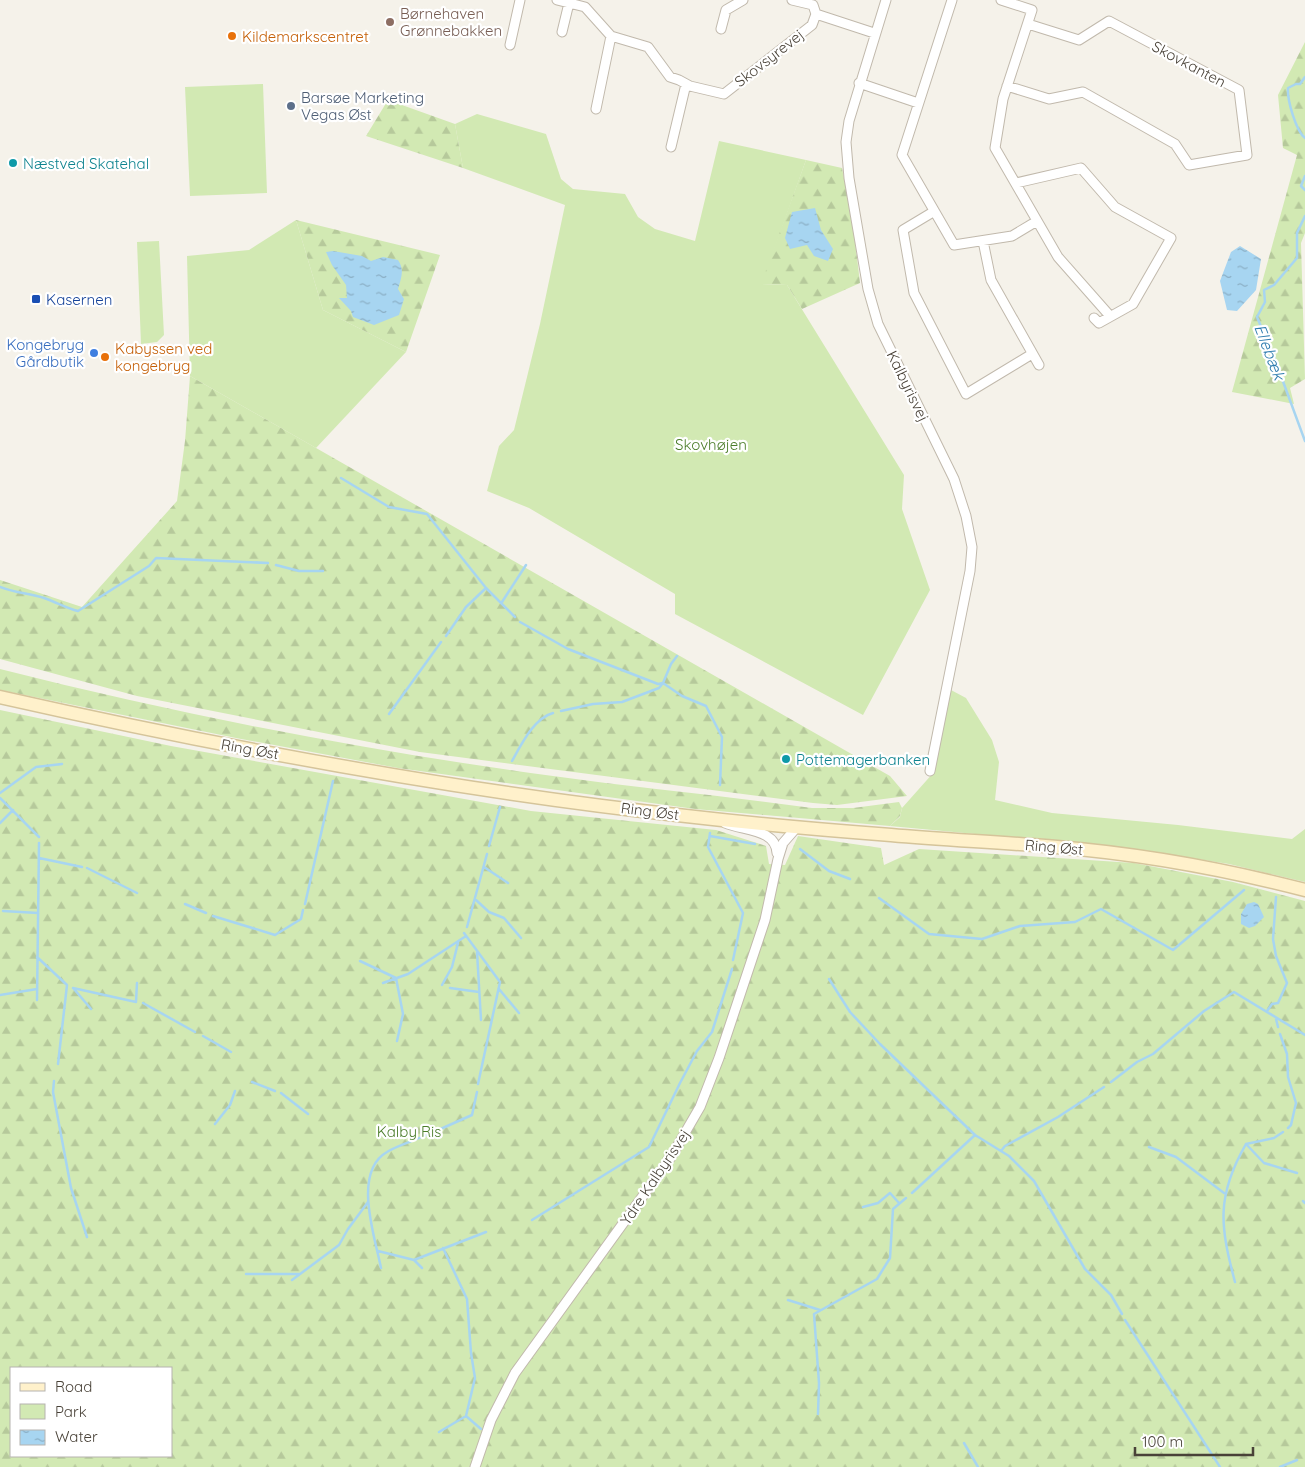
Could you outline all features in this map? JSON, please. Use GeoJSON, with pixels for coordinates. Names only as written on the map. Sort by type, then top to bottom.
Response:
{"type":"FeatureCollection","features":[{"type":"Feature","properties":{"kind":"main road","name":"Ring Øst"},"geometry":{"type":"LineString","coordinates":[[0,697],[230,746],[518,795],[715,819],[1059,847],[1131,855],[1229,872],[1305,890]]}},
{"type":"Feature","properties":{"kind":"street"},"geometry":{"type":"LineString","coordinates":[[510,45],[520,0]]}},
{"type":"Feature","properties":{"kind":"street"},"geometry":{"type":"LineString","coordinates":[[557,0],[585,8],[612,36],[596,109]]}},
{"type":"Feature","properties":{"kind":"street"},"geometry":{"type":"LineString","coordinates":[[721,29],[726,10],[743,0]]}},
{"type":"Feature","properties":{"kind":"street"},"geometry":{"type":"LineString","coordinates":[[792,0],[813,5],[816,14],[874,33]]}},
{"type":"Feature","properties":{"kind":"street","name":"Kalbyrisvej"},"geometry":{"type":"LineString","coordinates":[[886,0],[874,33],[849,121],[847,163],[868,289],[878,324],[954,479],[966,516],[972,547],[970,571],[930,771]]}},
{"type":"Feature","properties":{"kind":"street"},"geometry":{"type":"LineString","coordinates":[[952,0],[902,155],[933,212],[954,245],[1012,236],[1038,221]]}},
{"type":"Feature","properties":{"kind":"street"},"geometry":{"type":"LineString","coordinates":[[1001,0],[1032,10],[1007,86],[994,148],[1058,257],[1110,316]]}},
{"type":"Feature","properties":{"kind":"street"},"geometry":{"type":"LineString","coordinates":[[562,32],[569,3]]}},
{"type":"Feature","properties":{"kind":"street","name":"Skovsyrevej"},"geometry":{"type":"LineString","coordinates":[[612,36],[648,47],[670,77],[686,84],[724,94],[812,25],[816,14]]}},
{"type":"Feature","properties":{"kind":"street","name":"Skovkanten"},"geometry":{"type":"LineString","coordinates":[[1007,86],[1049,99],[1083,92],[1175,144],[1189,165],[1248,155],[1239,90],[1109,21],[1079,40],[1028,24]]}},
{"type":"Feature","properties":{"kind":"street"},"geometry":{"type":"LineString","coordinates":[[859,83],[918,103]]}},
{"type":"Feature","properties":{"kind":"street"},"geometry":{"type":"LineString","coordinates":[[671,147],[686,84]]}},
{"type":"Feature","properties":{"kind":"street"},"geometry":{"type":"LineString","coordinates":[[1016,183],[1081,168],[1115,206],[1171,238],[1133,304],[1099,323],[1094,318]]}},
{"type":"Feature","properties":{"kind":"street"},"geometry":{"type":"LineString","coordinates":[[933,212],[903,230],[914,293],[966,394],[1032,354]]}},
{"type":"Feature","properties":{"kind":"street"},"geometry":{"type":"LineString","coordinates":[[983,241],[991,280],[1039,365]]}},
{"type":"Feature","properties":{"kind":"street"},"geometry":{"type":"LineString","coordinates":[[715,819],[738,828],[770,836],[776,843],[778,859]]}},
{"type":"Feature","properties":{"kind":"street","name":"Ydre Kalbyrisvej"},"geometry":{"type":"LineString","coordinates":[[475,1467],[491,1420],[516,1373],[671,1157],[700,1107],[722,1050],[765,920],[783,843],[797,827]]}},
{"type":"Feature","properties":{"kind":"green space"},"geometry":{"type":"Polygon","coordinates":[[[1305,42],[1305,233],[1301,243],[1305,379],[1290,388],[1294,404],[1232,392],[1297,155],[1283,148],[1278,95],[1305,42]]]}},
{"type":"Feature","properties":{"kind":"green space"},"geometry":{"type":"Polygon","coordinates":[[[263,84],[267,193],[190,196],[185,87],[263,84]]]}},
{"type":"Feature","properties":{"kind":"green space"},"geometry":{"type":"Polygon","coordinates":[[[388,100],[455,124],[463,168],[366,136],[388,100]]]}},
{"type":"Feature","properties":{"kind":"green space","name":"Skovhøjen"},"geometry":{"type":"Polygon","coordinates":[[[477,114],[546,134],[561,179],[573,189],[625,194],[638,217],[655,229],[695,241],[719,141],[806,160],[762,284],[787,285],[904,475],[902,509],[930,590],[863,715],[675,614],[675,594],[529,508],[487,491],[499,446],[514,430],[540,324],[565,205],[463,168],[455,124],[477,114]]]}},
{"type":"Feature","properties":{"kind":"green space"},"geometry":{"type":"Polygon","coordinates":[[[806,160],[842,168],[853,224],[860,283],[802,309],[787,285],[761,284],[806,160]]]}},
{"type":"Feature","properties":{"kind":"green space"},"geometry":{"type":"Polygon","coordinates":[[[296,220],[323,310],[406,352],[316,448],[190,376],[187,256],[249,250],[296,220]]]}},
{"type":"Feature","properties":{"kind":"green space"},"geometry":{"type":"Polygon","coordinates":[[[296,220],[440,255],[406,352],[323,310],[296,220]]]}},
{"type":"Feature","properties":{"kind":"green space"},"geometry":{"type":"Polygon","coordinates":[[[159,241],[164,335],[157,342],[141,344],[137,242],[159,241]]]}},
{"type":"Feature","properties":{"kind":"green space"},"geometry":{"type":"Polygon","coordinates":[[[190,376],[890,776],[907,796],[837,805],[813,803],[420,752],[137,696],[0,659],[0,580],[82,607],[177,501],[185,441],[190,376]]]}},
{"type":"Feature","properties":{"kind":"green space"},"geometry":{"type":"Polygon","coordinates":[[[0,669],[137,702],[275,730],[483,766],[812,808],[853,808],[899,802],[902,808],[900,816],[890,826],[695,809],[398,768],[236,738],[0,690],[0,669]]]}},
{"type":"Feature","properties":{"kind":"green space"},"geometry":{"type":"Polygon","coordinates":[[[951,690],[966,698],[992,740],[999,762],[995,800],[1052,813],[1178,825],[1292,839],[1305,829],[1305,882],[1229,864],[1134,849],[890,826],[900,817],[902,808],[934,772],[951,690]]]}},
{"type":"Feature","properties":{"kind":"green space","name":"Kalby Ris"},"geometry":{"type":"Polygon","coordinates":[[[0,710],[171,746],[531,811],[716,830],[766,846],[769,864],[785,865],[798,836],[881,848],[884,865],[919,849],[1134,863],[1233,882],[1305,901],[1305,1467],[0,1467],[0,710]]]}},
{"type":"Feature","properties":{"kind":"water"},"geometry":{"type":"Polygon","coordinates":[[[815,208],[821,230],[833,249],[828,261],[814,256],[807,245],[790,249],[785,238],[792,212],[815,208]]]}},
{"type":"Feature","properties":{"kind":"water"},"geometry":{"type":"Polygon","coordinates":[[[1240,246],[1261,259],[1256,290],[1237,311],[1227,310],[1220,281],[1231,252],[1240,246]]]}},
{"type":"Feature","properties":{"kind":"water"},"geometry":{"type":"Polygon","coordinates":[[[333,251],[362,256],[371,261],[383,257],[398,260],[402,271],[398,289],[404,299],[399,315],[374,325],[353,317],[351,311],[339,298],[347,298],[346,285],[332,265],[326,252],[333,251]]]}},
{"type":"Feature","properties":{"kind":"water"},"geometry":{"type":"Polygon","coordinates":[[[1254,902],[1258,904],[1264,917],[1255,926],[1249,928],[1241,924],[1241,914],[1247,904],[1254,902]]]}},
{"type":"Feature","properties":{"kind":"waterway","name":"Ellebæk"},"geometry":{"type":"LineString","coordinates":[[1305,77],[1300,84],[1288,88],[1293,115],[1298,129],[1305,138]]}},
{"type":"Feature","properties":{"kind":"waterway","name":"Ellebæk"},"geometry":{"type":"LineString","coordinates":[[1305,176],[1301,186],[1305,190]]}},
{"type":"Feature","properties":{"kind":"waterway","name":"Ellebæk"},"geometry":{"type":"LineString","coordinates":[[1305,216],[1297,233],[1297,258],[1274,285],[1264,290],[1265,302],[1257,317],[1305,441]]}},
{"type":"Feature","properties":{"kind":"waterway"},"geometry":{"type":"LineString","coordinates":[[341,478],[389,507],[427,514],[486,588],[515,617]]}},
{"type":"Feature","properties":{"kind":"waterway"},"geometry":{"type":"LineString","coordinates":[[0,587],[39,596],[78,611],[149,566],[156,558],[268,563]]}},
{"type":"Feature","properties":{"kind":"waterway"},"geometry":{"type":"LineString","coordinates":[[276,565],[299,571],[323,571]]}},
{"type":"Feature","properties":{"kind":"waterway"},"geometry":{"type":"LineString","coordinates":[[502,602],[526,565]]}},
{"type":"Feature","properties":{"kind":"waterway"},"geometry":{"type":"LineString","coordinates":[[446,636],[466,607],[486,588]]}},
{"type":"Feature","properties":{"kind":"waterway"},"geometry":{"type":"LineString","coordinates":[[520,622],[568,649],[658,684],[663,683]]}},
{"type":"Feature","properties":{"kind":"waterway"},"geometry":{"type":"LineString","coordinates":[[389,714],[441,642]]}},
{"type":"Feature","properties":{"kind":"waterway"},"geometry":{"type":"LineString","coordinates":[[677,656],[671,664],[663,683],[682,696],[706,706],[722,737],[720,785]]}},
{"type":"Feature","properties":{"kind":"waterway"},"geometry":{"type":"LineString","coordinates":[[561,711],[593,704],[622,702],[659,688],[663,683]]}},
{"type":"Feature","properties":{"kind":"waterway"},"geometry":{"type":"LineString","coordinates":[[512,761],[534,726],[540,720],[553,713]]}},
{"type":"Feature","properties":{"kind":"waterway"},"geometry":{"type":"LineString","coordinates":[[0,793],[36,767],[62,764]]}},
{"type":"Feature","properties":{"kind":"waterway"},"geometry":{"type":"LineString","coordinates":[[305,904],[333,781]]}},
{"type":"Feature","properties":{"kind":"waterway"},"geometry":{"type":"LineString","coordinates":[[0,798],[39,837]]}},
{"type":"Feature","properties":{"kind":"waterway"},"geometry":{"type":"LineString","coordinates":[[489,846],[500,807]]}},
{"type":"Feature","properties":{"kind":"waterway"},"geometry":{"type":"LineString","coordinates":[[0,823],[13,810]]}},
{"type":"Feature","properties":{"kind":"waterway"},"geometry":{"type":"LineString","coordinates":[[710,833],[708,847],[743,913],[733,960]]}},
{"type":"Feature","properties":{"kind":"waterway"},"geometry":{"type":"LineString","coordinates":[[710,836],[755,844]]}},
{"type":"Feature","properties":{"kind":"waterway"},"geometry":{"type":"LineString","coordinates":[[37,1000],[39,843]]}},
{"type":"Feature","properties":{"kind":"waterway"},"geometry":{"type":"LineString","coordinates":[[800,849],[829,871],[850,879]]}},
{"type":"Feature","properties":{"kind":"waterway"},"geometry":{"type":"LineString","coordinates":[[467,927],[487,854]]}},
{"type":"Feature","properties":{"kind":"waterway"},"geometry":{"type":"LineString","coordinates":[[39,858],[82,867]]}},
{"type":"Feature","properties":{"kind":"waterway"},"geometry":{"type":"LineString","coordinates":[[484,867],[508,883]]}},
{"type":"Feature","properties":{"kind":"waterway"},"geometry":{"type":"LineString","coordinates":[[87,868],[137,893]]}},
{"type":"Feature","properties":{"kind":"waterway"},"geometry":{"type":"LineString","coordinates":[[879,898],[929,934],[982,939],[1020,926],[1075,922],[1101,909],[1173,950],[1244,890]]}},
{"type":"Feature","properties":{"kind":"waterway"},"geometry":{"type":"LineString","coordinates":[[1267,1011],[1272,1004],[1278,1003],[1287,983],[1276,956],[1273,939],[1276,897]]}},
{"type":"Feature","properties":{"kind":"waterway"},"geometry":{"type":"LineString","coordinates":[[476,900],[489,912],[504,918],[521,938]]}},
{"type":"Feature","properties":{"kind":"waterway"},"geometry":{"type":"LineString","coordinates":[[185,904],[206,913]]}},
{"type":"Feature","properties":{"kind":"waterway"},"geometry":{"type":"LineString","coordinates":[[213,916],[275,935],[301,919],[303,910]]}},
{"type":"Feature","properties":{"kind":"waterway"},"geometry":{"type":"LineString","coordinates":[[3,911],[38,913]]}},
{"type":"Feature","properties":{"kind":"waterway"},"geometry":{"type":"LineString","coordinates":[[464,933],[500,982],[478,1084]]}},
{"type":"Feature","properties":{"kind":"waterway"},"geometry":{"type":"LineString","coordinates":[[383,983],[408,974],[466,936]]}},
{"type":"Feature","properties":{"kind":"waterway"},"geometry":{"type":"LineString","coordinates":[[442,985],[452,967],[458,943]]}},
{"type":"Feature","properties":{"kind":"waterway"},"geometry":{"type":"LineString","coordinates":[[477,952],[481,1020]]}},
{"type":"Feature","properties":{"kind":"waterway"},"geometry":{"type":"LineString","coordinates":[[37,957],[67,985],[58,1064]]}},
{"type":"Feature","properties":{"kind":"waterway"},"geometry":{"type":"LineString","coordinates":[[360,961],[396,978],[403,1014],[397,1041]]}},
{"type":"Feature","properties":{"kind":"waterway"},"geometry":{"type":"LineString","coordinates":[[532,1220],[649,1147],[697,1051],[712,1032],[732,969]]}},
{"type":"Feature","properties":{"kind":"waterway"},"geometry":{"type":"LineString","coordinates":[[829,979],[850,1012],[880,1044],[975,1135],[1009,1156],[1034,1181],[1085,1269],[1111,1295],[1122,1314]]}},
{"type":"Feature","properties":{"kind":"waterway"},"geometry":{"type":"LineString","coordinates":[[73,988],[136,1002],[137,983]]}},
{"type":"Feature","properties":{"kind":"waterway"},"geometry":{"type":"LineString","coordinates":[[450,988],[479,992]]}},
{"type":"Feature","properties":{"kind":"waterway"},"geometry":{"type":"LineString","coordinates":[[0,995],[37,989]]}},
{"type":"Feature","properties":{"kind":"waterway"},"geometry":{"type":"LineString","coordinates":[[74,989],[91,1009]]}},
{"type":"Feature","properties":{"kind":"waterway"},"geometry":{"type":"LineString","coordinates":[[499,989],[519,1013]]}},
{"type":"Feature","properties":{"kind":"waterway"},"geometry":{"type":"LineString","coordinates":[[1111,1082],[1137,1062],[1153,1054],[1204,1011],[1234,992],[1305,1035]]}},
{"type":"Feature","properties":{"kind":"waterway"},"geometry":{"type":"LineString","coordinates":[[143,1003],[195,1032]]}},
{"type":"Feature","properties":{"kind":"waterway"},"geometry":{"type":"LineString","coordinates":[[1276,1019],[1278,1027]]}},
{"type":"Feature","properties":{"kind":"waterway"},"geometry":{"type":"LineString","coordinates":[[1280,1034],[1287,1054],[1288,1077],[1296,1103],[1291,1125],[1288,1128]]}},
{"type":"Feature","properties":{"kind":"waterway"},"geometry":{"type":"LineString","coordinates":[[203,1036],[231,1052]]}},
{"type":"Feature","properties":{"kind":"waterway"},"geometry":{"type":"LineString","coordinates":[[54,1081],[53,1092],[71,1188],[87,1237]]}},
{"type":"Feature","properties":{"kind":"waterway"},"geometry":{"type":"LineString","coordinates":[[252,1082],[275,1091]]}},
{"type":"Feature","properties":{"kind":"waterway"},"geometry":{"type":"LineString","coordinates":[[1001,1151],[1005,1146],[1058,1117],[1104,1087]]}},
{"type":"Feature","properties":{"kind":"waterway"},"geometry":{"type":"LineString","coordinates":[[215,1124],[230,1105],[235,1091]]}},
{"type":"Feature","properties":{"kind":"waterway"},"geometry":{"type":"LineString","coordinates":[[436,1131],[472,1115],[477,1092]]}},
{"type":"Feature","properties":{"kind":"waterway"},"geometry":{"type":"LineString","coordinates":[[281,1093],[308,1114]]}},
{"type":"Feature","properties":{"kind":"waterway"},"geometry":{"type":"LineString","coordinates":[[1235,1282],[1224,1227],[1225,1196],[1230,1180],[1246,1144],[1274,1138],[1283,1132]]}},
{"type":"Feature","properties":{"kind":"waterway"},"geometry":{"type":"LineString","coordinates":[[381,1268],[369,1206],[368,1189],[370,1174],[376,1161],[387,1152],[426,1135]]}},
{"type":"Feature","properties":{"kind":"waterway"},"geometry":{"type":"LineString","coordinates":[[912,1193],[975,1135]]}},
{"type":"Feature","properties":{"kind":"waterway"},"geometry":{"type":"LineString","coordinates":[[1246,1144],[1264,1163],[1297,1173]]}},
{"type":"Feature","properties":{"kind":"waterway"},"geometry":{"type":"LineString","coordinates":[[1149,1147],[1176,1157],[1224,1193]]}},
{"type":"Feature","properties":{"kind":"waterway"},"geometry":{"type":"LineString","coordinates":[[863,1207],[878,1203],[890,1193],[899,1203]]}},
{"type":"Feature","properties":{"kind":"waterway"},"geometry":{"type":"LineString","coordinates":[[818,1414],[819,1383],[814,1314],[877,1279],[890,1258],[893,1209],[906,1198]]}},
{"type":"Feature","properties":{"kind":"waterway"},"geometry":{"type":"LineString","coordinates":[[292,1280],[339,1245],[368,1202]]}},
{"type":"Feature","properties":{"kind":"waterway"},"geometry":{"type":"LineString","coordinates":[[378,1251],[414,1260],[486,1232]]}},
{"type":"Feature","properties":{"kind":"waterway"},"geometry":{"type":"LineString","coordinates":[[443,1248],[467,1299],[475,1378],[466,1416],[481,1429]]}},
{"type":"Feature","properties":{"kind":"waterway"},"geometry":{"type":"LineString","coordinates":[[414,1260],[422,1268]]}},
{"type":"Feature","properties":{"kind":"waterway"},"geometry":{"type":"LineString","coordinates":[[246,1274],[300,1274]]}},
{"type":"Feature","properties":{"kind":"waterway"},"geometry":{"type":"LineString","coordinates":[[788,1300],[820,1310]]}},
{"type":"Feature","properties":{"kind":"waterway"},"geometry":{"type":"LineString","coordinates":[[1125,1320],[1220,1467]]}},
{"type":"Feature","properties":{"kind":"waterway"},"geometry":{"type":"LineString","coordinates":[[439,1432],[466,1416]]}},
{"type":"Feature","properties":{"kind":"waterway"},"geometry":{"type":"LineString","coordinates":[[964,1443],[978,1467]]}},
{"type":"Feature","properties":{"kind":"waterway"},"geometry":{"type":"LineString","coordinates":[[1280,1467],[1297,1460]]}},
{"type":"Feature","properties":{"kind":"place","name":"Børnehaven Grønnebakken"},"geometry":{"type":"Point","coordinates":[390,22]}},
{"type":"Feature","properties":{"kind":"place","name":"Kildemarkscentret"},"geometry":{"type":"Point","coordinates":[232,36]}},
{"type":"Feature","properties":{"kind":"place","name":"Barsøe Marketing Vegas Øst"},"geometry":{"type":"Point","coordinates":[291,106]}},
{"type":"Feature","properties":{"kind":"place","name":"Næstved Skatehal"},"geometry":{"type":"Point","coordinates":[13,163]}},
{"type":"Feature","properties":{"kind":"place","name":"Kasernen"},"geometry":{"type":"Point","coordinates":[36,299]}},
{"type":"Feature","properties":{"kind":"place","name":"Kongebryg Gårdbutik"},"geometry":{"type":"Point","coordinates":[94,353]}},
{"type":"Feature","properties":{"kind":"place","name":"Kabyssen ved kongebryg"},"geometry":{"type":"Point","coordinates":[105,357]}},
{"type":"Feature","properties":{"kind":"place","name":"Pottemagerbanken"},"geometry":{"type":"Point","coordinates":[786,759]}}]}
